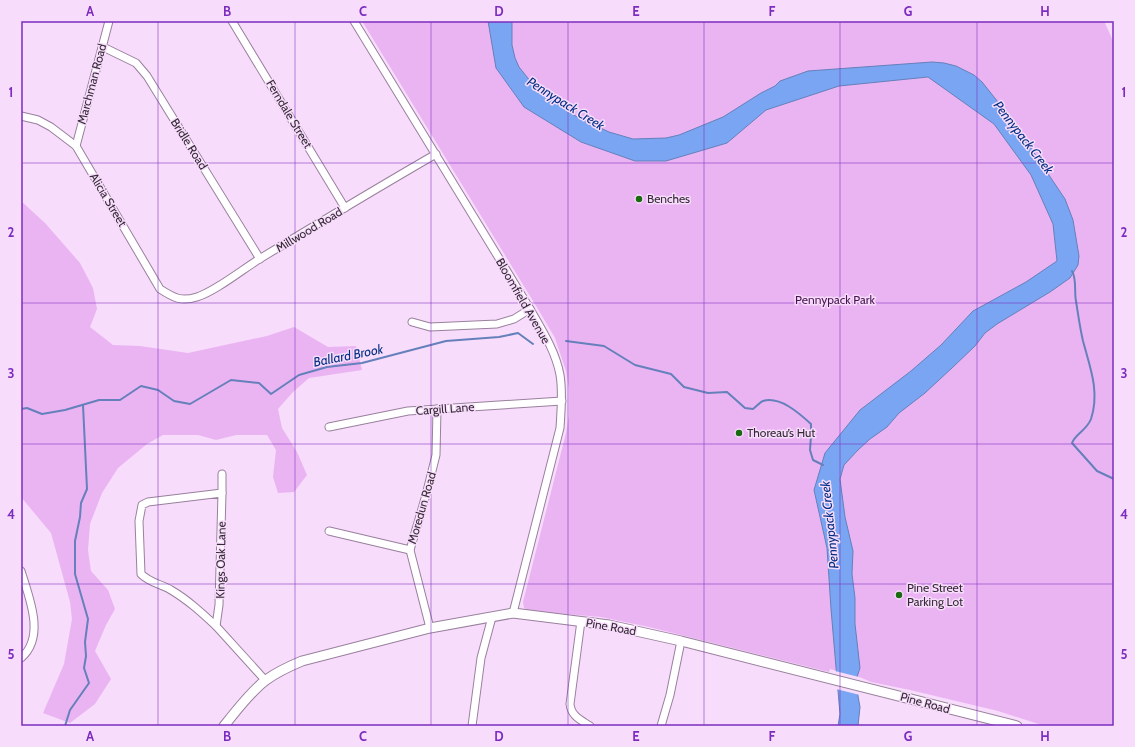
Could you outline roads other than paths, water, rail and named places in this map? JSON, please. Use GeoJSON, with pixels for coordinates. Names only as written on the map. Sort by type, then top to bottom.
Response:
{"type":"FeatureCollection","features":[{"type":"Feature","properties":{"kind":"street","name":"Marchman Road"},"geometry":{"type":"LineString","coordinates":[[76,146],[109,21]]}},
{"type":"Feature","properties":{"kind":"street","name":"Ferndale Street"},"geometry":{"type":"LineString","coordinates":[[232,21],[346,208]]}},
{"type":"Feature","properties":{"kind":"street","name":"Bloomfield Avenue"},"geometry":{"type":"LineString","coordinates":[[354,21],[530,310],[555,357],[560,375],[562,401],[560,428],[513,614]]}},
{"type":"Feature","properties":{"kind":"street","name":"Bridle Road"},"geometry":{"type":"LineString","coordinates":[[103,47],[136,63],[147,76],[260,259]]}},
{"type":"Feature","properties":{"kind":"street","name":"Alicia Street"},"geometry":{"type":"LineString","coordinates":[[21,116],[38,120],[51,127],[76,146],[160,289],[170,296],[181,300]]}},
{"type":"Feature","properties":{"kind":"street","name":"Millwood Road"},"geometry":{"type":"LineString","coordinates":[[181,300],[198,297],[210,291],[260,259],[436,154]]}},
{"type":"Feature","properties":{"kind":"street"},"geometry":{"type":"LineString","coordinates":[[412,322],[430,327],[496,324],[514,318],[530,310]]}},
{"type":"Feature","properties":{"kind":"street","name":"Cargill Lane"},"geometry":{"type":"LineString","coordinates":[[329,427],[408,411],[562,401]]}},
{"type":"Feature","properties":{"kind":"street","name":"Moredun Road"},"geometry":{"type":"LineString","coordinates":[[430,628],[410,550],[436,456],[437,409]]}},
{"type":"Feature","properties":{"kind":"street","name":"Kings Oak Lane"},"geometry":{"type":"LineString","coordinates":[[216,626],[219,605],[222,474]]}},
{"type":"Feature","properties":{"kind":"street"},"geometry":{"type":"LineString","coordinates":[[222,494],[148,502],[142,505],[139,521],[141,574],[147,580],[171,590],[186,600],[216,626],[265,680]]}},
{"type":"Feature","properties":{"kind":"street"},"geometry":{"type":"LineString","coordinates":[[329,531],[410,550]]}},
{"type":"Feature","properties":{"kind":"street"},"geometry":{"type":"LineString","coordinates":[[21,571],[33,616],[35,631],[32,645],[21,658]]}},
{"type":"Feature","properties":{"kind":"street","name":"Pine Road"},"geometry":{"type":"LineString","coordinates":[[224,726],[241,705],[265,680],[302,661],[430,628],[513,614],[609,625],[681,641],[1017,726]]}},
{"type":"Feature","properties":{"kind":"street"},"geometry":{"type":"LineString","coordinates":[[472,726],[481,658],[492,617]]}},
{"type":"Feature","properties":{"kind":"street"},"geometry":{"type":"LineString","coordinates":[[581,621],[570,704],[571,710],[590,726]]}},
{"type":"Feature","properties":{"kind":"street"},"geometry":{"type":"LineString","coordinates":[[661,726],[670,695],[681,641]]}},
{"type":"Feature","properties":{"kind":"water","name":"Pennypack Creek"},"geometry":{"type":"Polygon","coordinates":[[[488,21],[512,21],[512,45],[519,67],[531,82],[548,94],[558,104],[577,117],[609,132],[633,139],[666,138],[679,135],[723,117],[775,86],[780,81],[808,71],[932,62],[956,66],[974,75],[982,82],[1010,117],[1065,199],[1073,220],[1079,256],[1078,265],[1070,278],[985,333],[975,346],[953,367],[925,393],[899,413],[887,427],[870,439],[844,465],[840,479],[845,517],[853,551],[852,574],[855,598],[855,624],[860,668],[857,677],[860,707],[858,726],[838,726],[840,714],[827,548],[814,490],[825,453],[860,410],[911,371],[941,345],[973,311],[1026,282],[1057,261],[1053,224],[1031,175],[994,124],[928,77],[839,86],[766,110],[727,143],[666,161],[635,161],[581,142],[524,107],[496,68],[488,21]]]}},
{"type":"Feature","properties":{"kind":"waterway"},"geometry":{"type":"LineString","coordinates":[[1072,271],[1074,274],[1075,297],[1081,331],[1091,370],[1095,399],[1094,409],[1089,423],[1072,443],[1097,471],[1114,479]]}},
{"type":"Feature","properties":{"kind":"waterway","name":"Ballard Brook"},"geometry":{"type":"LineString","coordinates":[[21,409],[27,408],[42,414],[65,410],[99,400],[120,400],[141,386],[158,390],[174,401],[190,404],[231,380],[259,383],[271,394],[299,375],[327,367],[362,363],[446,341],[499,337],[518,333],[533,344]]}},
{"type":"Feature","properties":{"kind":"waterway","name":"Ballard Brook"},"geometry":{"type":"LineString","coordinates":[[566,341],[604,346],[635,365],[671,374],[684,387],[708,393],[727,392],[745,408],[753,409],[763,401],[769,400],[789,406],[811,424],[810,450],[813,460],[823,465]]}},
{"type":"Feature","properties":{"kind":"waterway"},"geometry":{"type":"LineString","coordinates":[[65,726],[70,710],[89,683],[84,668],[88,619],[75,574],[75,541],[81,503],[87,489],[83,405]]}},
{"type":"Feature","properties":{"kind":"place","name":"Benches"},"geometry":{"type":"Point","coordinates":[639,199]}},
{"type":"Feature","properties":{"kind":"place","name":"Thoreau’s Hut"},"geometry":{"type":"Point","coordinates":[739,433]}},
{"type":"Feature","properties":{"kind":"place","name":"Pine Street Parking Lot"},"geometry":{"type":"Point","coordinates":[899,595]}},
{"type":"Feature","properties":{"kind":"park label","name":"Pennypack Park"},"geometry":{"type":"Point","coordinates":[835,300]}}]}
